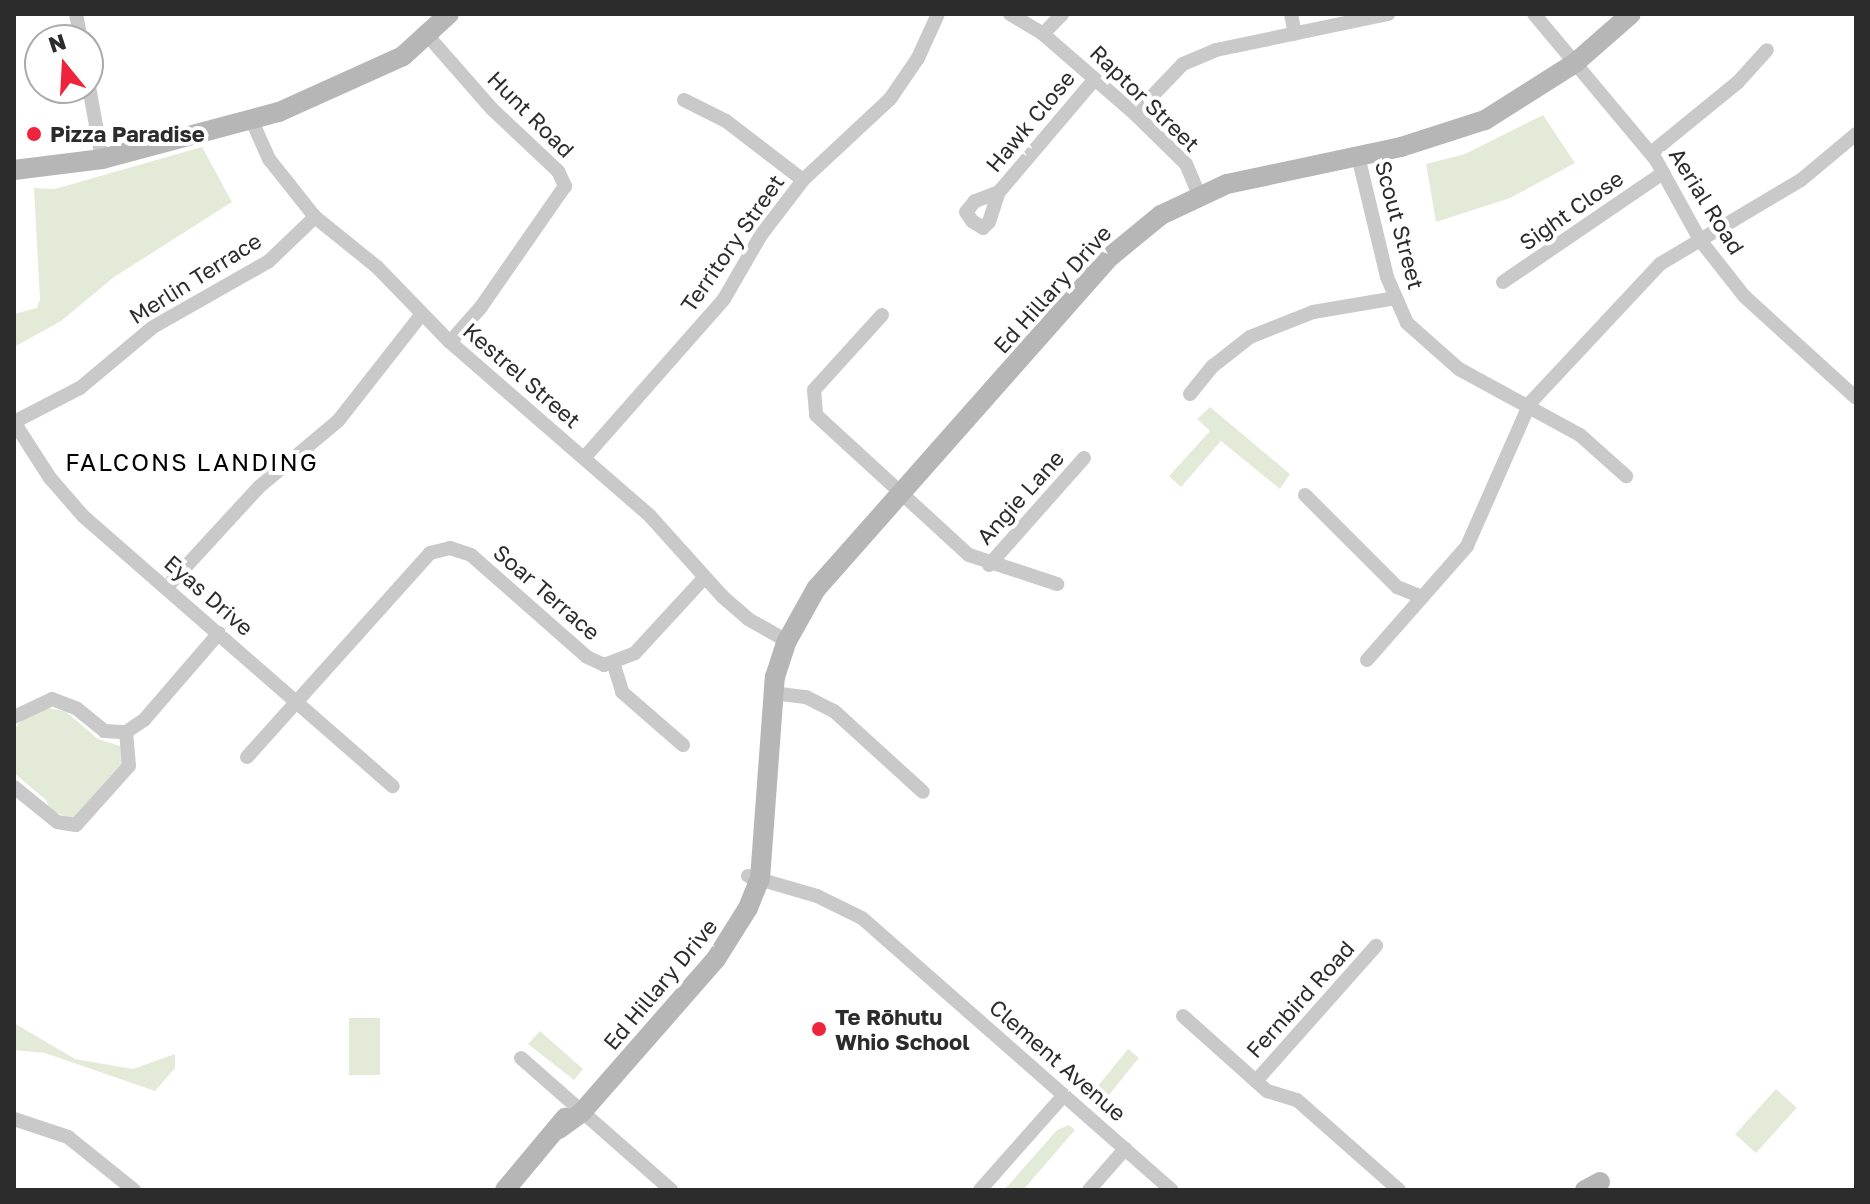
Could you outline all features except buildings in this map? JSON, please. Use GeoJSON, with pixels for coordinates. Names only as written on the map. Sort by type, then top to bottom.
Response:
{"type":"FeatureCollection","features":[{"type":"Feature","properties":{"kind":"street"},"geometry":{"type":"LineString","coordinates":[[14,170],[102,159],[252,121],[359,79],[428,36],[449,14]]}},
{"type":"Feature","properties":{"kind":"street","name":"Territory Street"},"geometry":{"type":"LineString","coordinates":[[584,458],[724,299],[761,235],[803,180],[890,99],[918,58],[938,14]]}},
{"type":"Feature","properties":{"kind":"street","name":"Raptor Street"},"geometry":{"type":"LineString","coordinates":[[1010,14],[1043,34],[1135,114],[1186,164],[1199,195]]}},
{"type":"Feature","properties":{"kind":"street"},"geometry":{"type":"LineString","coordinates":[[1043,34],[1062,14]]}},
{"type":"Feature","properties":{"kind":"street"},"geometry":{"type":"LineString","coordinates":[[1291,14],[1295,34]]}},
{"type":"Feature","properties":{"kind":"street"},"geometry":{"type":"LineString","coordinates":[[1135,114],[1183,64],[1216,50],[1388,14]]}},
{"type":"Feature","properties":{"kind":"street","name":"Aerial Road"},"geometry":{"type":"LineString","coordinates":[[1534,14],[1651,153],[1700,240],[1744,296],[1853,389]]}},
{"type":"Feature","properties":{"kind":"street","name":"Ed Hillary Drive"},"geometry":{"type":"LineString","coordinates":[[505,1190],[578,1108],[707,951],[754,878],[760,848],[772,693],[787,641],[816,589],[1111,256],[1161,215],[1199,195],[1255,177],[1358,156],[1485,120],[1575,63],[1631,14]]}},
{"type":"Feature","properties":{"kind":"street","name":"Hunt Road"},"geometry":{"type":"LineString","coordinates":[[428,36],[492,109],[558,171],[565,186],[481,307],[450,342]]}},
{"type":"Feature","properties":{"kind":"street"},"geometry":{"type":"LineString","coordinates":[[1651,153],[1738,82],[1767,50]]}},
{"type":"Feature","properties":{"kind":"street","name":"Hawk Close"},"geometry":{"type":"LineString","coordinates":[[999,192],[1095,79]]}},
{"type":"Feature","properties":{"kind":"street"},"geometry":{"type":"LineString","coordinates":[[684,100],[726,121],[803,180]]}},
{"type":"Feature","properties":{"kind":"street"},"geometry":{"type":"LineString","coordinates":[[92,104],[102,159]]}},
{"type":"Feature","properties":{"kind":"street","name":"Kestrel Street"},"geometry":{"type":"LineString","coordinates":[[252,121],[269,159],[315,217],[377,267],[450,342],[677,542],[704,578],[748,619],[787,641]]}},
{"type":"Feature","properties":{"kind":"street"},"geometry":{"type":"LineString","coordinates":[[1367,660],[1467,546],[1530,403],[1660,264],[1801,180],[1856,134]]}},
{"type":"Feature","properties":{"kind":"street","name":"Scout Street"},"geometry":{"type":"LineString","coordinates":[[1358,156],[1396,298],[1407,323],[1459,369],[1530,403],[1580,435],[1626,476]]}},
{"type":"Feature","properties":{"kind":"street","name":"Sight Close"},"geometry":{"type":"LineString","coordinates":[[1503,282],[1663,173]]}},
{"type":"Feature","properties":{"kind":"street","name":"Merlin Terrace"},"geometry":{"type":"LineString","coordinates":[[14,422],[80,388],[153,327],[269,261],[315,217]]}},
{"type":"Feature","properties":{"kind":"street"},"geometry":{"type":"LineString","coordinates":[[1190,394],[1213,366],[1250,337],[1313,312],[1396,298]]}},
{"type":"Feature","properties":{"kind":"street"},"geometry":{"type":"LineString","coordinates":[[167,587],[259,487],[338,421],[421,315]]}},
{"type":"Feature","properties":{"kind":"street"},"geometry":{"type":"LineString","coordinates":[[882,315],[814,390],[812,407],[899,494],[954,543],[989,565],[1057,584]]}},
{"type":"Feature","properties":{"kind":"street","name":"Eyas Drive"},"geometry":{"type":"LineString","coordinates":[[14,422],[75,507],[393,786]]}},
{"type":"Feature","properties":{"kind":"street","name":"Angie Lane"},"geometry":{"type":"LineString","coordinates":[[989,565],[1084,458]]}},
{"type":"Feature","properties":{"kind":"street"},"geometry":{"type":"LineString","coordinates":[[1305,495],[1397,587],[1422,597]]}},
{"type":"Feature","properties":{"kind":"street","name":"Soar Terrace"},"geometry":{"type":"LineString","coordinates":[[247,757],[420,560],[450,548],[471,555],[587,657],[614,665],[635,653],[704,578]]}},
{"type":"Feature","properties":{"kind":"street"},"geometry":{"type":"LineString","coordinates":[[14,717],[52,699],[76,708],[104,731],[126,732],[144,720],[219,633]]}},
{"type":"Feature","properties":{"kind":"street"},"geometry":{"type":"LineString","coordinates":[[614,665],[622,692],[683,745]]}},
{"type":"Feature","properties":{"kind":"street"},"geometry":{"type":"LineString","coordinates":[[772,693],[806,697],[834,711],[923,792]]}},
{"type":"Feature","properties":{"kind":"street"},"geometry":{"type":"LineString","coordinates":[[14,787],[57,822],[76,825],[129,766],[126,732]]}},
{"type":"Feature","properties":{"kind":"street","name":"Clement Avenue"},"geometry":{"type":"LineString","coordinates":[[754,878],[817,896],[862,918],[1172,1190]]}},
{"type":"Feature","properties":{"kind":"street","name":"Fernbird Road"},"geometry":{"type":"LineString","coordinates":[[1256,1081],[1376,946]]}},
{"type":"Feature","properties":{"kind":"street"},"geometry":{"type":"LineString","coordinates":[[1183,1016],[1267,1091],[1297,1100],[1399,1190]]}},
{"type":"Feature","properties":{"kind":"street"},"geometry":{"type":"LineString","coordinates":[[521,1058],[671,1190]]}},
{"type":"Feature","properties":{"kind":"street"},"geometry":{"type":"LineString","coordinates":[[980,1190],[1064,1095]]}},
{"type":"Feature","properties":{"kind":"street"},"geometry":{"type":"LineString","coordinates":[[14,1119],[68,1137],[134,1190]]}},
{"type":"Feature","properties":{"kind":"street"},"geometry":{"type":"LineString","coordinates":[[1089,1190],[1125,1149]]}},
{"type":"Feature","properties":{"kind":"green space"},"geometry":{"type":"Polygon","coordinates":[[[1543,115],[1575,163],[1510,198],[1436,222],[1426,164],[1465,154],[1543,115]]]}},
{"type":"Feature","properties":{"kind":"green space"},"geometry":{"type":"Polygon","coordinates":[[[202,147],[232,202],[114,277],[61,321],[14,347],[14,314],[37,308],[40,299],[34,188],[55,189],[202,147]]]}},
{"type":"Feature","properties":{"kind":"green space"},"geometry":{"type":"Polygon","coordinates":[[[1210,407],[1290,474],[1280,489],[1221,441],[1181,487],[1169,476],[1210,431],[1197,419],[1210,407]]]}},
{"type":"Feature","properties":{"kind":"green space"},"geometry":{"type":"Polygon","coordinates":[[[48,708],[65,711],[98,739],[123,747],[125,760],[72,819],[50,810],[46,800],[14,773],[14,729],[26,715],[48,708]]]}},
{"type":"Feature","properties":{"kind":"green space"},"geometry":{"type":"Polygon","coordinates":[[[349,1018],[380,1018],[380,1075],[349,1075],[349,1018]]]}},
{"type":"Feature","properties":{"kind":"green space"},"geometry":{"type":"Polygon","coordinates":[[[14,1023],[75,1059],[133,1069],[175,1054],[175,1068],[155,1091],[45,1053],[14,1050],[14,1023]]]}},
{"type":"Feature","properties":{"kind":"green space"},"geometry":{"type":"Polygon","coordinates":[[[540,1031],[583,1069],[574,1080],[528,1044],[540,1031]]]}},
{"type":"Feature","properties":{"kind":"green space"},"geometry":{"type":"Polygon","coordinates":[[[1128,1049],[1139,1058],[1102,1104],[1091,1095],[1128,1049]]]}},
{"type":"Feature","properties":{"kind":"green space"},"geometry":{"type":"Polygon","coordinates":[[[1776,1089],[1797,1108],[1756,1153],[1735,1134],[1776,1089]]]}},
{"type":"Feature","properties":{"kind":"green space"},"geometry":{"type":"Polygon","coordinates":[[[1069,1125],[1075,1130],[1023,1190],[1004,1190],[1057,1130],[1069,1125]]]}},
{"type":"Feature","properties":{"kind":"place","name":"Pizza Paradise"},"geometry":{"type":"Point","coordinates":[34,134]}},
{"type":"Feature","properties":{"kind":"place","name":"Te Rōhutu Whio School"},"geometry":{"type":"Point","coordinates":[819,1029]}},
{"type":"Feature","properties":{"kind":"district","name":"FALCONS LANDING"},"geometry":{"type":"Point","coordinates":[192,462]}}]}
